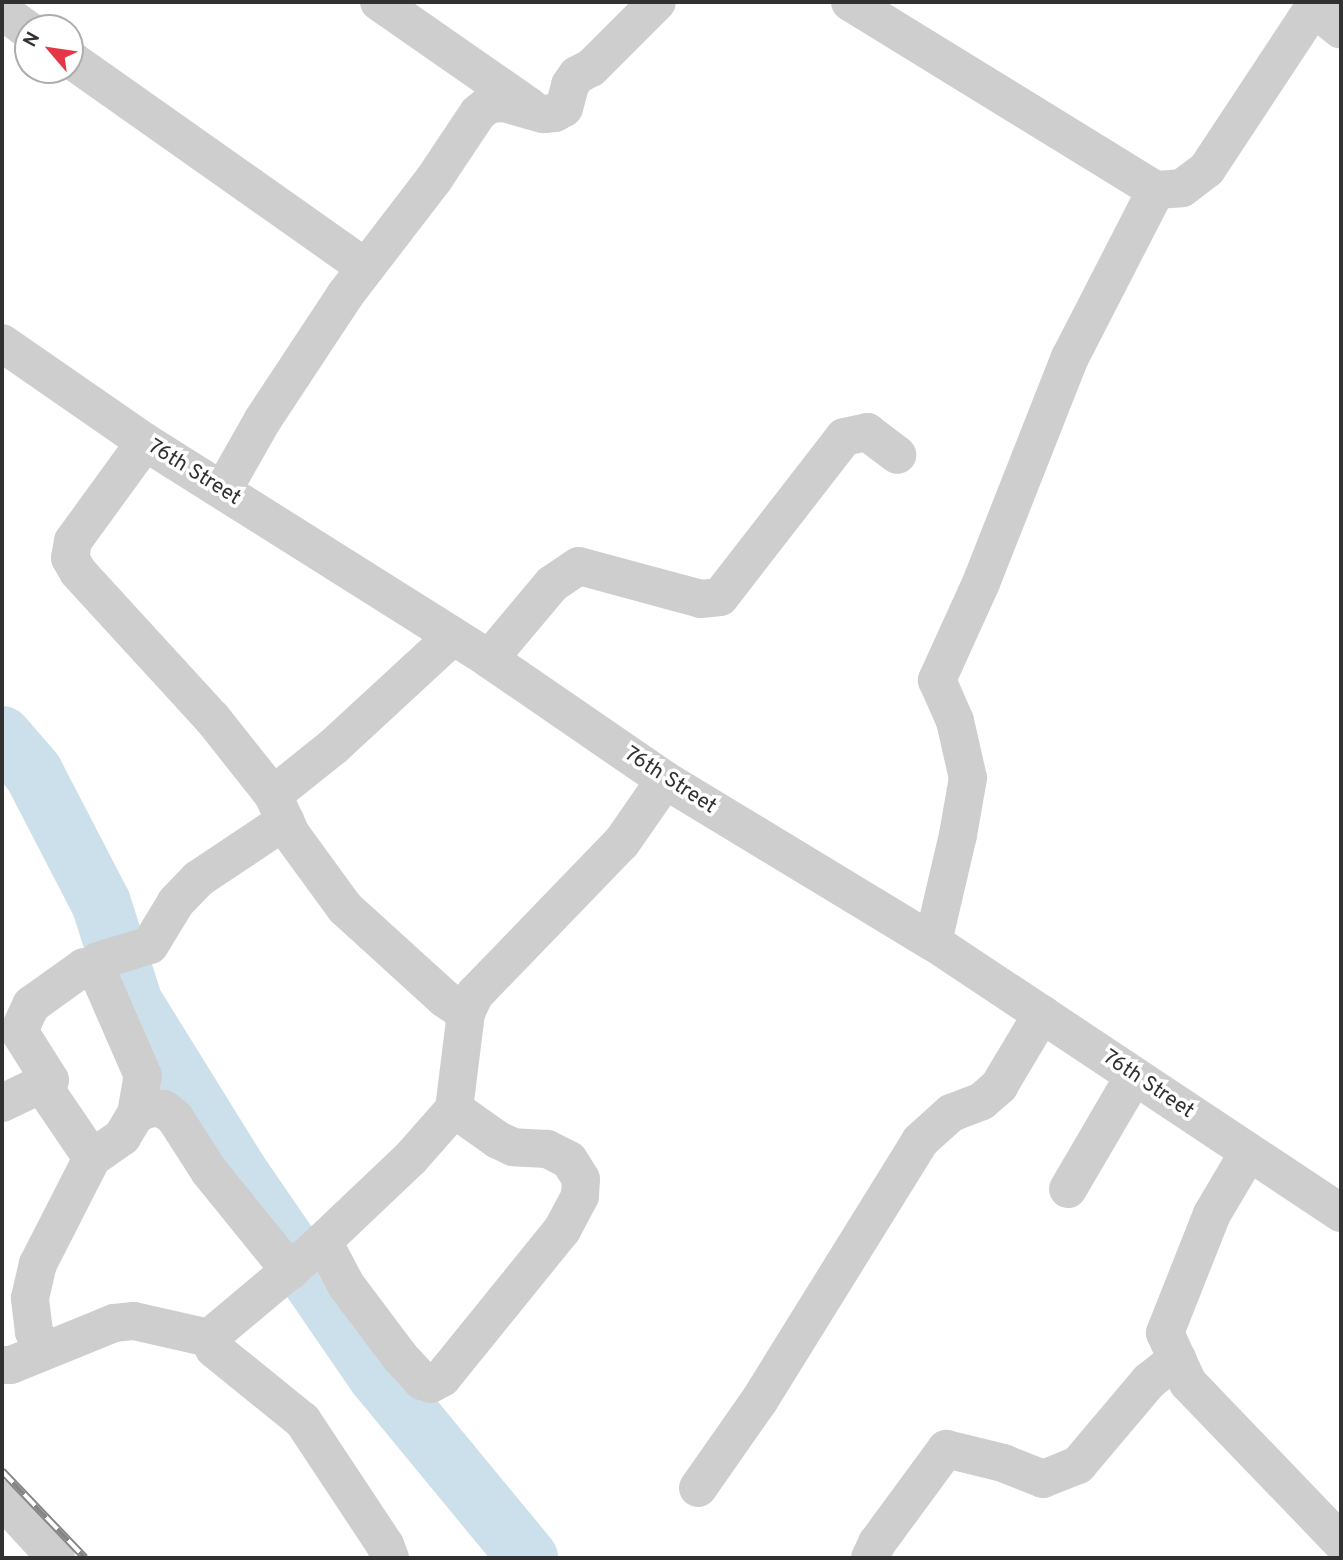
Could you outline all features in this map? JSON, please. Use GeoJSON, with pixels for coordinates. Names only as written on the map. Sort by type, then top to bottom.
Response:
{"type":"FeatureCollection","features":[{"type":"Feature","properties":{"kind":"street"},"geometry":{"type":"LineString","coordinates":[[379,2],[543,114],[555,113],[564,108],[570,85],[577,75],[591,68],[657,2]]}},
{"type":"Feature","properties":{"kind":"street"},"geometry":{"type":"LineString","coordinates":[[850,2],[1156,190],[1182,188],[1207,169],[1324,13]]}},
{"type":"Feature","properties":{"kind":"street"},"geometry":{"type":"LineString","coordinates":[[84,69],[366,268]]}},
{"type":"Feature","properties":{"kind":"street"},"geometry":{"type":"LineString","coordinates":[[223,490],[262,421],[366,268],[434,179],[478,113],[489,104],[503,103],[535,110]]}},
{"type":"Feature","properties":{"kind":"street"},"geometry":{"type":"LineString","coordinates":[[933,942],[958,835],[968,778],[955,721],[937,680],[981,583],[1070,356],[1156,190]]}},
{"type":"Feature","properties":{"kind":"street","name":"76th Street"},"geometry":{"type":"LineString","coordinates":[[2,343],[145,442],[489,659],[666,780],[933,942],[1341,1213]]}},
{"type":"Feature","properties":{"kind":"street"},"geometry":{"type":"LineString","coordinates":[[489,659],[552,584],[579,566],[701,598],[720,597],[844,437],[867,432],[897,455]]}},
{"type":"Feature","properties":{"kind":"street"},"geometry":{"type":"LineString","coordinates":[[145,442],[74,541],[70,558],[78,572],[212,718],[279,808],[317,871],[345,908],[445,999],[466,1013]]}},
{"type":"Feature","properties":{"kind":"street"},"geometry":{"type":"LineString","coordinates":[[2,1103],[43,1086],[50,1080],[19,1031],[31,1004],[84,967],[112,961],[150,945],[176,902],[198,879],[279,808],[332,747],[452,637]]}},
{"type":"Feature","properties":{"kind":"street"},"geometry":{"type":"LineString","coordinates":[[209,1338],[306,1256],[410,1159],[454,1109],[466,1013],[478,990],[577,893],[622,842],[666,780]]}},
{"type":"Feature","properties":{"kind":"street"},"geometry":{"type":"LineString","coordinates":[[44,1350],[34,1332],[30,1298],[38,1264],[92,1158],[122,1137],[136,1114],[143,1076],[112,961]]}},
{"type":"Feature","properties":{"kind":"street"},"geometry":{"type":"LineString","coordinates":[[698,1488],[759,1401],[920,1142],[951,1113],[982,1101],[999,1086],[1042,1014]]}},
{"type":"Feature","properties":{"kind":"street"},"geometry":{"type":"LineString","coordinates":[[1068,1189],[1134,1076]]}},
{"type":"Feature","properties":{"kind":"street"},"geometry":{"type":"LineString","coordinates":[[43,1086],[92,1158]]}},
{"type":"Feature","properties":{"kind":"street"},"geometry":{"type":"LineString","coordinates":[[136,1114],[150,1108],[164,1109],[175,1118],[209,1171],[306,1256],[346,1284],[400,1357],[422,1381],[438,1382],[562,1230],[580,1196],[581,1179],[569,1160],[547,1149],[513,1147],[498,1140],[454,1109]]}},
{"type":"Feature","properties":{"kind":"street"},"geometry":{"type":"LineString","coordinates":[[1248,1153],[1212,1214],[1165,1333],[1188,1383],[1341,1542]]}},
{"type":"Feature","properties":{"kind":"street"},"geometry":{"type":"LineString","coordinates":[[2,1365],[11,1365],[114,1322],[134,1321],[209,1338]]}},
{"type":"Feature","properties":{"kind":"street"},"geometry":{"type":"LineString","coordinates":[[209,1338],[214,1349],[303,1421],[385,1545],[390,1558]]}},
{"type":"Feature","properties":{"kind":"street"},"geometry":{"type":"LineString","coordinates":[[870,1558],[877,1543],[946,1449],[1003,1462],[1043,1479],[1077,1465],[1149,1381],[1177,1359]]}},
{"type":"Feature","properties":{"kind":"street"},"geometry":{"type":"LineString","coordinates":[[2,1499],[53,1557]]}},
{"type":"Feature","properties":{"kind":"waterway"},"geometry":{"type":"LineString","coordinates":[[2,736],[33,772],[101,903],[133,1003],[237,1171],[378,1376],[528,1558]]}},
{"type":"Feature","properties":{"kind":"railway"},"geometry":{"type":"LineString","coordinates":[[2,1471],[85,1558]]}}]}
